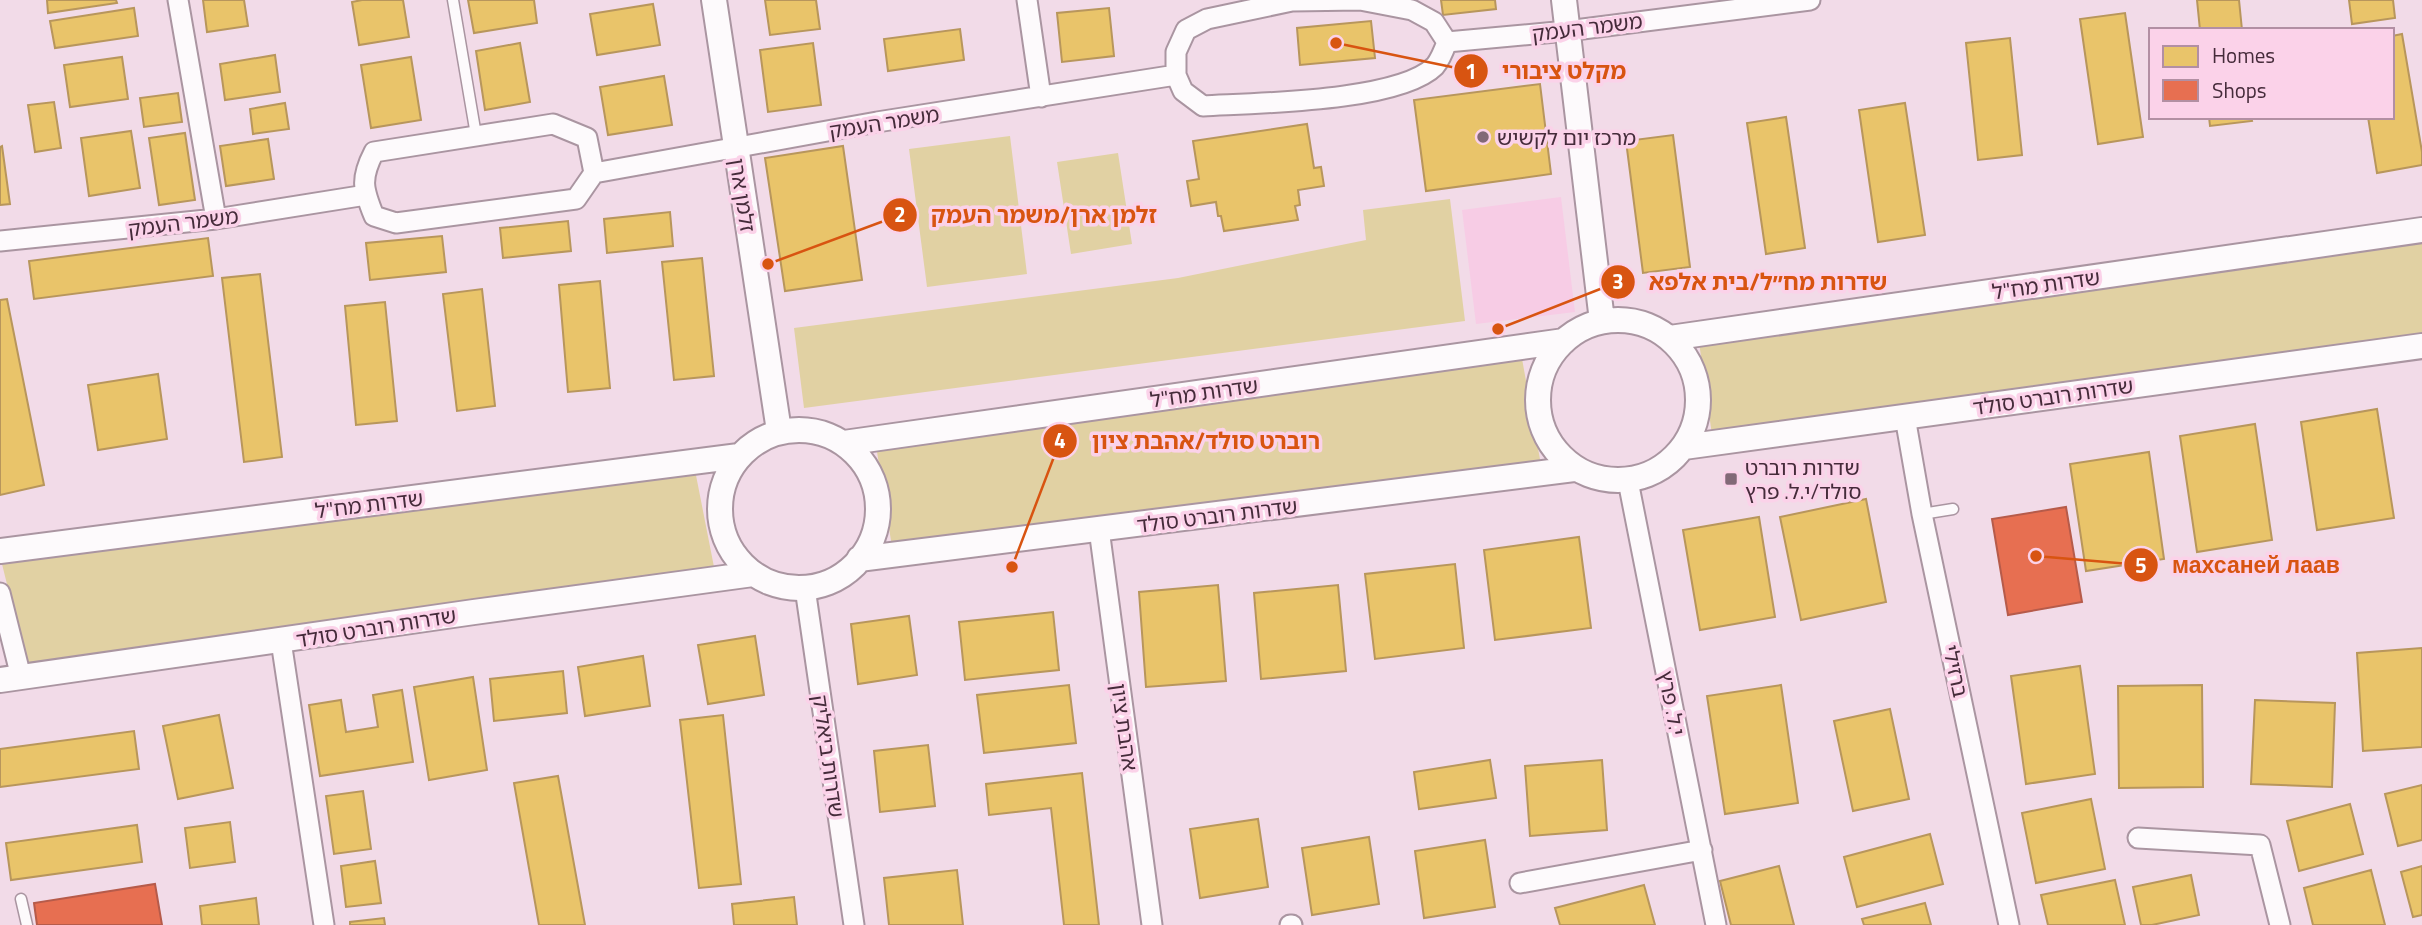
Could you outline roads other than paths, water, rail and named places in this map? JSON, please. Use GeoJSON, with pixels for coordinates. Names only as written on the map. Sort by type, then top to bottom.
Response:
{"type":"FeatureCollection","features":[{"type":"Feature","properties":{"kind":"street"},"geometry":{"type":"LineString","coordinates":[[178,0],[216,219]]}},
{"type":"Feature","properties":{"kind":"street","name":"זלמן ארן"},"geometry":{"type":"LineString","coordinates":[[714,0],[779,432]]}},
{"type":"Feature","properties":{"kind":"street"},"geometry":{"type":"LineString","coordinates":[[1027,0],[1041,97]]}},
{"type":"Feature","properties":{"kind":"street"},"geometry":{"type":"LineString","coordinates":[[1292,0],[1360,0],[1412,10],[1434,22],[1447,42],[1436,65],[1414,80],[1373,92],[1203,106],[1183,92],[1176,75],[1176,52],[1186,30],[1207,19],[1292,0]]}},
{"type":"Feature","properties":{"kind":"street"},"geometry":{"type":"LineString","coordinates":[[1564,0],[1602,321]]}},
{"type":"Feature","properties":{"kind":"street","name":"משמר העמק"},"geometry":{"type":"LineString","coordinates":[[1447,42],[1567,31],[1810,0]]}},
{"type":"Feature","properties":{"kind":"street","name":"משמר העמק"},"geometry":{"type":"LineString","coordinates":[[594,173],[877,122],[1176,75]]}},
{"type":"Feature","properties":{"kind":"street"},"geometry":{"type":"LineString","coordinates":[[553,124],[587,138],[594,173],[576,199],[396,223],[374,216],[366,195],[364,170],[373,152],[553,124]]}},
{"type":"Feature","properties":{"kind":"street","name":"משמר העמק"},"geometry":{"type":"LineString","coordinates":[[0,242],[216,219],[366,195]]}},
{"type":"Feature","properties":{"kind":"street","name":"שדרות מח\"ל"},"geometry":{"type":"LineString","coordinates":[[1670,338],[2422,230]]}},
{"type":"Feature","properties":{"kind":"street"},"geometry":{"type":"LineString","coordinates":[[1626,320],[1649,326],[1670,338],[1685,356],[1696,378],[1699,402],[1695,425],[1684,447],[1668,463],[1649,475],[1628,481],[1600,479],[1574,469],[1556,453],[1543,432],[1537,408],[1539,383],[1548,360],[1564,341],[1582,328],[1602,321],[1626,320]]}},
{"type":"Feature","properties":{"kind":"street","name":"שדרות מח\"ל"},"geometry":{"type":"LineString","coordinates":[[844,443],[1564,341]]}},
{"type":"Feature","properties":{"kind":"street","name":"שדרות רוברט סולד"},"geometry":{"type":"LineString","coordinates":[[1684,447],[2422,346]]}},
{"type":"Feature","properties":{"kind":"street","name":"ברזילי"},"geometry":{"type":"LineString","coordinates":[[1905,417],[1922,514],[2009,925]]}},
{"type":"Feature","properties":{"kind":"street"},"geometry":{"type":"LineString","coordinates":[[802,429],[824,433],[844,443],[863,461],[875,485],[878,511],[873,537],[859,559],[844,574],[805,588],[778,585],[753,574],[734,556],[722,532],[719,505],[725,479],[739,456],[757,440],[779,432],[802,429]]}},
{"type":"Feature","properties":{"kind":"street","name":"שדרות מח\"ל"},"geometry":{"type":"LineString","coordinates":[[0,551],[739,456]]}},
{"type":"Feature","properties":{"kind":"street","name":"שדרות רוברט סולד"},"geometry":{"type":"LineString","coordinates":[[859,559],[1574,469]]}},
{"type":"Feature","properties":{"kind":"street","name":"י.ל. פרץ"},"geometry":{"type":"LineString","coordinates":[[1628,481],[1717,925]]}},
{"type":"Feature","properties":{"kind":"street","name":"אהבת ציון"},"geometry":{"type":"LineString","coordinates":[[1099,530],[1152,925]]}},
{"type":"Feature","properties":{"kind":"street","name":"שדרות רוברט סולד"},"geometry":{"type":"LineString","coordinates":[[10,679],[753,574]]}},
{"type":"Feature","properties":{"kind":"street","name":"שדרות ביאליק"},"geometry":{"type":"LineString","coordinates":[[805,588],[854,925]]}},
{"type":"Feature","properties":{"kind":"street"},"geometry":{"type":"LineString","coordinates":[[0,593],[10,679]]}},
{"type":"Feature","properties":{"kind":"street"},"geometry":{"type":"LineString","coordinates":[[281,641],[324,925]]}},
{"type":"Feature","properties":{"kind":"street"},"geometry":{"type":"LineString","coordinates":[[2138,838],[2260,845],[2280,925]]}},
{"type":"Feature","properties":{"kind":"street"},"geometry":{"type":"LineString","coordinates":[[1520,883],[1702,850]]}},
{"type":"Feature","properties":{"kind":"lane"},"geometry":{"type":"LineString","coordinates":[[453,0],[476,135]]}},
{"type":"Feature","properties":{"kind":"lane"},"geometry":{"type":"LineString","coordinates":[[1922,514],[1953,509]]}},
{"type":"Feature","properties":{"kind":"lane"},"geometry":{"type":"LineString","coordinates":[[21,899],[27,925]]}},
{"type":"Feature","properties":{"kind":"place","name":"מקלט ציבורי"},"geometry":{"type":"Point","coordinates":[1336,43]}},
{"type":"Feature","properties":{"kind":"place","name":"מרכז יום לקשיש"},"geometry":{"type":"Point","coordinates":[1483,137]}},
{"type":"Feature","properties":{"kind":"place","name":"זלמן ארן/משמר העמק"},"geometry":{"type":"Point","coordinates":[768,264]}},
{"type":"Feature","properties":{"kind":"place","name":"שדרות מח״ל/בית אלפא"},"geometry":{"type":"Point","coordinates":[1498,329]}},
{"type":"Feature","properties":{"kind":"place","name":"שדרות רוברט סולד/י.ל. פרץ"},"geometry":{"type":"Point","coordinates":[1731,479]}},
{"type":"Feature","properties":{"kind":"place","name":"махсаней лаав"},"geometry":{"type":"Point","coordinates":[2036,556]}},
{"type":"Feature","properties":{"kind":"place","name":"רוברט סולד/אהבת ציון"},"geometry":{"type":"Point","coordinates":[1012,567]}}]}
